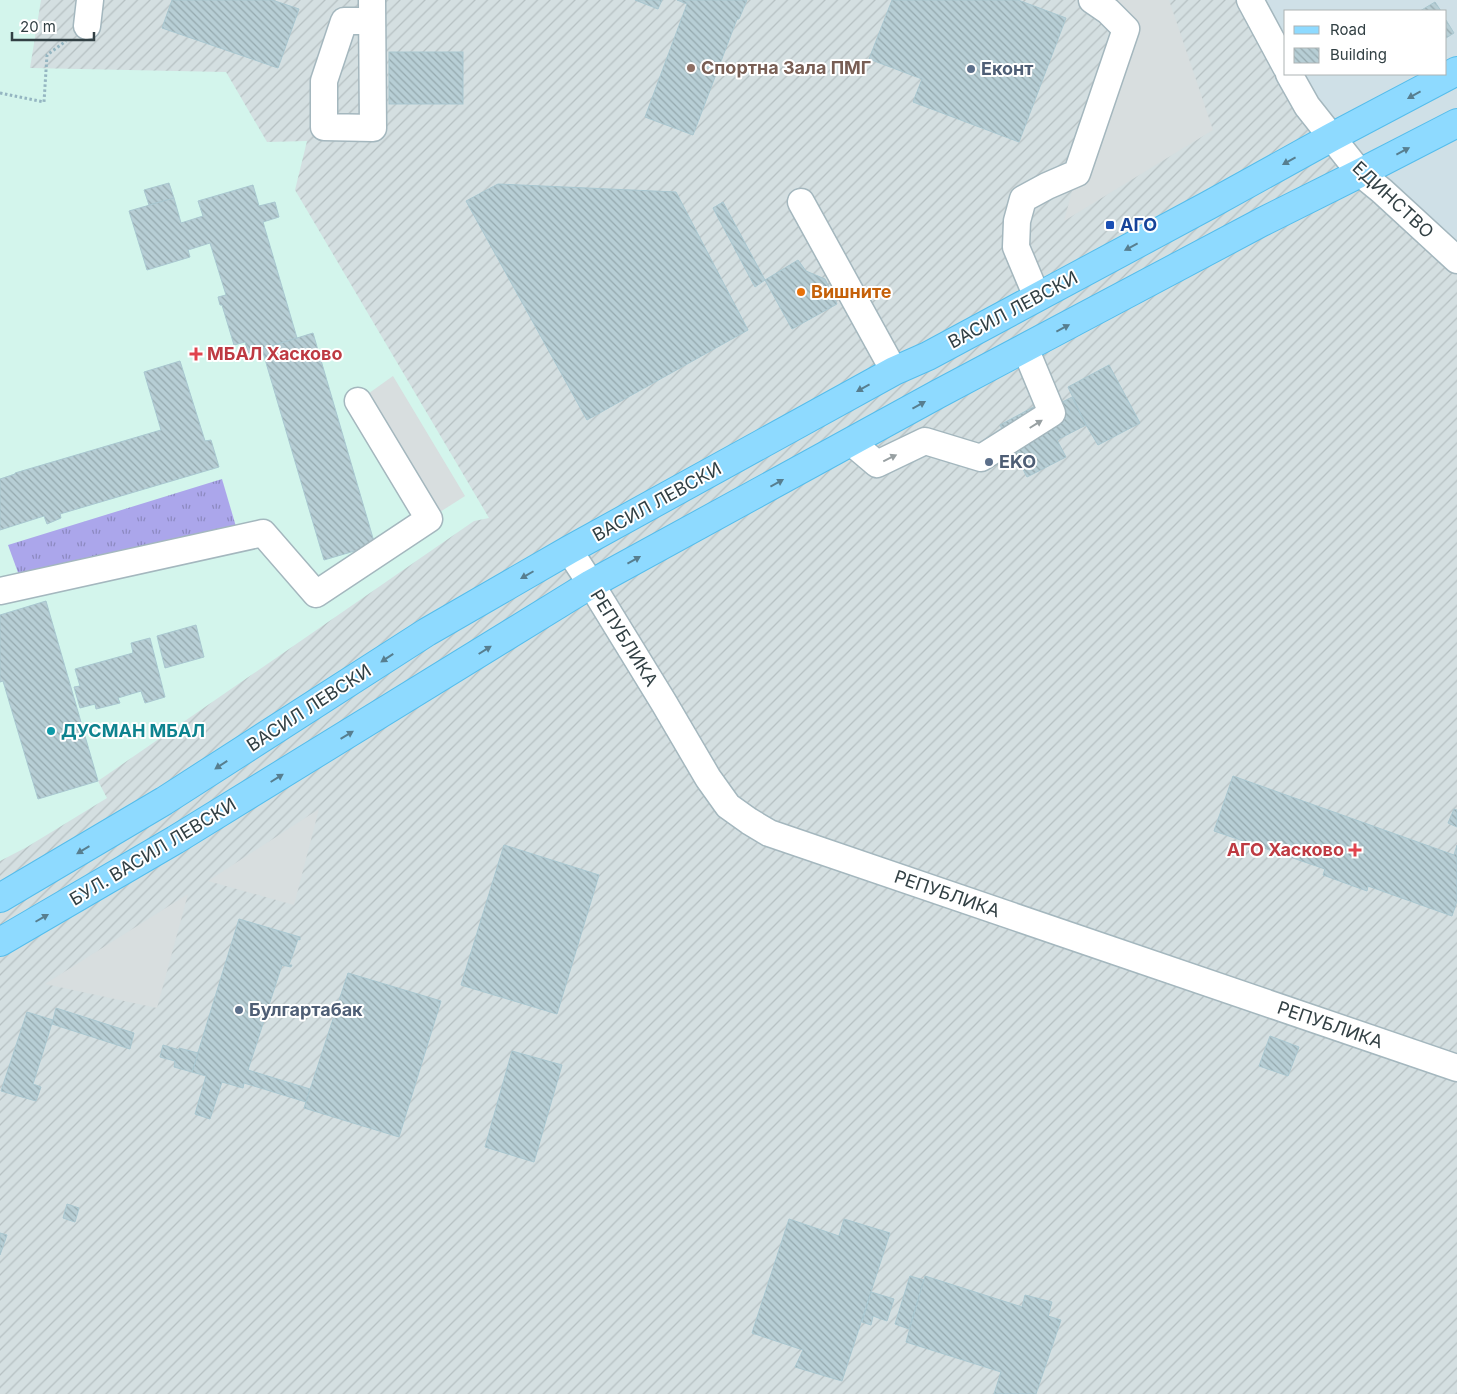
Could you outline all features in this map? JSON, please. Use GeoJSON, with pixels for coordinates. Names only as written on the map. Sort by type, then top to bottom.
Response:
{"type":"FeatureCollection","features":[{"type":"Feature","properties":{"kind":"main road"},"geometry":{"type":"LineString","coordinates":[[1332,137],[1457,71]]}},
{"type":"Feature","properties":{"kind":"main road"},"geometry":{"type":"LineString","coordinates":[[591,584],[1025,348],[1262,222],[1457,123]]}},
{"type":"Feature","properties":{"kind":"main road","name":"ВАСИЛ ЛЕВСКИ"},"geometry":{"type":"LineString","coordinates":[[0,898],[164,801],[427,632],[569,550],[894,371],[928,356],[1332,137]]}},
{"type":"Feature","properties":{"kind":"main road","name":"БУЛ. ВАСИЛ ЛЕВСКИ"},"geometry":{"type":"LineString","coordinates":[[0,942],[175,840],[591,584]]}},
{"type":"Feature","properties":{"kind":"street"},"geometry":{"type":"LineString","coordinates":[[87,26],[90,0]]}},
{"type":"Feature","properties":{"kind":"street"},"geometry":{"type":"LineString","coordinates":[[1037,297],[1016,247],[1017,221],[1023,199],[1046,186],[1078,173],[1126,29],[1108,11],[1092,0]]}},
{"type":"Feature","properties":{"kind":"street"},"geometry":{"type":"LineString","coordinates":[[1250,0],[1284,63]]}},
{"type":"Feature","properties":{"kind":"street","name":"ЕДИНСТВО"},"geometry":{"type":"LineString","coordinates":[[1290,75],[1307,106],[1360,173],[1457,260]]}},
{"type":"Feature","properties":{"kind":"street"},"geometry":{"type":"LineString","coordinates":[[801,202],[894,371]]}},
{"type":"Feature","properties":{"kind":"street"},"geometry":{"type":"LineString","coordinates":[[851,442],[877,464],[925,441],[981,458],[1052,414],[1025,348]]}},
{"type":"Feature","properties":{"kind":"street"},"geometry":{"type":"LineString","coordinates":[[0,591],[263,533],[316,594],[429,519],[358,401]]}},
{"type":"Feature","properties":{"kind":"street","name":"РЕПУБЛИКА"},"geometry":{"type":"LineString","coordinates":[[569,550],[664,702],[708,778],[728,806],[749,822],[769,833],[1457,1068]]}},
{"type":"Feature","properties":{"kind":"path"},"geometry":{"type":"LineString","coordinates":[[0,93],[44,102],[47,55],[87,26]]}},
{"type":"Feature","properties":{"kind":"shaded area"},"geometry":{"type":"Polygon","coordinates":[[[0,0],[1250,0],[1284,49],[1284,75],[1302,75],[1382,191],[1457,274],[1457,1394],[0,1394],[0,0]]]}},
{"type":"Feature","properties":{"kind":"shaded area","name":"МБАЛ Хасково"},"geometry":{"type":"Polygon","coordinates":[[[0,0],[41,0],[30,68],[226,72],[267,142],[307,141],[295,190],[489,518],[474,521],[98,781],[107,798],[27,847],[0,861],[0,0]]]}},
{"type":"Feature","properties":{"kind":"shaded area"},"geometry":{"type":"Polygon","coordinates":[[[1100,0],[1169,0],[1213,130],[1064,221],[1077,173],[1126,30],[1100,0]]]}},
{"type":"Feature","properties":{"kind":"shaded area"},"geometry":{"type":"Polygon","coordinates":[[[1250,0],[1457,0],[1457,274],[1382,191],[1301,75],[1447,75],[1447,10],[1284,10],[1284,50],[1250,0]]]}},
{"type":"Feature","properties":{"kind":"shaded area"},"geometry":{"type":"Polygon","coordinates":[[[393,376],[465,496],[429,519],[358,401],[393,376]]]}},
{"type":"Feature","properties":{"kind":"shaded area"},"geometry":{"type":"Polygon","coordinates":[[[319,809],[294,905],[208,881],[319,809]]]}},
{"type":"Feature","properties":{"kind":"shaded area"},"geometry":{"type":"Polygon","coordinates":[[[188,894],[157,1008],[45,984],[188,894]]]}},
{"type":"Feature","properties":{"kind":"green space"},"geometry":{"type":"Polygon","coordinates":[[[222,479],[237,530],[20,578],[8,545],[222,479]]]}},
{"type":"Feature","properties":{"kind":"building"},"geometry":{"type":"Polygon","coordinates":[[[172,0],[272,0],[299,9],[278,68],[162,28],[172,0]]]}},
{"type":"Feature","properties":{"kind":"building"},"geometry":{"type":"Polygon","coordinates":[[[635,0],[662,0],[658,9],[635,0]]]}},
{"type":"Feature","properties":{"kind":"building","name":"Спортна Зала ПМГ"},"geometry":{"type":"Polygon","coordinates":[[[677,0],[747,0],[739,19],[737,19],[693,135],[645,117],[687,4],[677,0]]]}},
{"type":"Feature","properties":{"kind":"building","name":"Еконт"},"geometry":{"type":"Polygon","coordinates":[[[892,0],[1018,0],[1066,18],[1019,142],[913,102],[922,79],[869,59],[892,0]]]}},
{"type":"Feature","properties":{"kind":"building"},"geometry":{"type":"Polygon","coordinates":[[[1435,2],[1440,10],[1422,10],[1435,2]]]}},
{"type":"Feature","properties":{"kind":"building"},"geometry":{"type":"Polygon","coordinates":[[[1447,22],[1454,33],[1447,37],[1447,22]]]}},
{"type":"Feature","properties":{"kind":"building"},"geometry":{"type":"Polygon","coordinates":[[[389,52],[463,52],[463,104],[389,104],[389,52]]]}},
{"type":"Feature","properties":{"kind":"building"},"geometry":{"type":"Polygon","coordinates":[[[169,183],[174,198],[149,205],[144,190],[169,183]]]}},
{"type":"Feature","properties":{"kind":"building"},"geometry":{"type":"Polygon","coordinates":[[[498,184],[676,192],[748,330],[587,420],[466,201],[498,184]]]}},
{"type":"Feature","properties":{"kind":"building"},"geometry":{"type":"Polygon","coordinates":[[[253,185],[259,206],[275,202],[279,217],[263,222],[297,338],[248,353],[245,342],[234,345],[222,305],[220,305],[218,297],[226,295],[210,243],[188,250],[190,257],[147,270],[129,211],[174,198],[181,223],[203,216],[198,201],[253,185]]]}},
{"type":"Feature","properties":{"kind":"building"},"geometry":{"type":"Polygon","coordinates":[[[723,202],[765,280],[755,287],[713,208],[723,202]]]}},
{"type":"Feature","properties":{"kind":"building","name":"Вишните"},"geometry":{"type":"Polygon","coordinates":[[[798,260],[806,271],[825,279],[837,304],[792,329],[765,280],[798,260]]]}},
{"type":"Feature","properties":{"kind":"building"},"geometry":{"type":"Polygon","coordinates":[[[313,333],[375,545],[324,560],[262,349],[313,333]]]}},
{"type":"Feature","properties":{"kind":"building"},"geometry":{"type":"Polygon","coordinates":[[[180,361],[205,441],[211,440],[219,467],[60,514],[61,518],[47,524],[44,516],[0,530],[0,479],[161,430],[144,372],[180,361]]]}},
{"type":"Feature","properties":{"kind":"building"},"geometry":{"type":"Polygon","coordinates":[[[1109,365],[1140,423],[1098,445],[1068,387],[1109,365]]]}},
{"type":"Feature","properties":{"kind":"building"},"geometry":{"type":"Polygon","coordinates":[[[1072,397],[1086,425],[1057,440],[1066,457],[1027,477],[1000,425],[1037,405],[1041,413],[1072,397]]]}},
{"type":"Feature","properties":{"kind":"building","name":"ДУСМАН МБАЛ"},"geometry":{"type":"Polygon","coordinates":[[[46,601],[98,781],[38,799],[3,681],[0,682],[0,615],[46,601]]]}},
{"type":"Feature","properties":{"kind":"building"},"geometry":{"type":"Polygon","coordinates":[[[196,625],[204,657],[165,668],[157,636],[196,625]]]}},
{"type":"Feature","properties":{"kind":"building"},"geometry":{"type":"Polygon","coordinates":[[[150,638],[165,697],[145,703],[141,691],[118,698],[120,703],[96,709],[95,704],[80,708],[74,687],[80,686],[75,669],[133,653],[131,643],[150,638]]]}},
{"type":"Feature","properties":{"kind":"building","name":"АГО Хасково"},"geometry":{"type":"Polygon","coordinates":[[[1233,776],[1454,855],[1457,845],[1457,901],[1452,916],[1368,886],[1367,891],[1323,875],[1325,869],[1214,831],[1233,776]]]}},
{"type":"Feature","properties":{"kind":"building"},"geometry":{"type":"Polygon","coordinates":[[[1454,809],[1457,810],[1457,827],[1448,823],[1454,809]]]}},
{"type":"Feature","properties":{"kind":"building"},"geometry":{"type":"Polygon","coordinates":[[[504,845],[599,875],[557,1014],[461,985],[504,845]]]}},
{"type":"Feature","properties":{"kind":"building","name":"Булгартабак"},"geometry":{"type":"Polygon","coordinates":[[[239,919],[300,937],[289,965],[292,965],[291,967],[282,965],[248,1070],[310,1089],[306,1102],[244,1083],[243,1088],[222,1082],[210,1119],[195,1114],[206,1076],[192,1072],[239,919]]]}},
{"type":"Feature","properties":{"kind":"building"},"geometry":{"type":"Polygon","coordinates":[[[348,973],[441,1001],[399,1137],[304,1108],[348,973]]]}},
{"type":"Feature","properties":{"kind":"building"},"geometry":{"type":"Polygon","coordinates":[[[56,1008],[134,1033],[130,1049],[52,1024],[56,1008]]]}},
{"type":"Feature","properties":{"kind":"building"},"geometry":{"type":"Polygon","coordinates":[[[27,1012],[53,1020],[33,1084],[41,1087],[36,1101],[1,1091],[27,1012]]]}},
{"type":"Feature","properties":{"kind":"building"},"geometry":{"type":"Polygon","coordinates":[[[1270,1036],[1299,1047],[1288,1076],[1259,1066],[1270,1036]]]}},
{"type":"Feature","properties":{"kind":"building"},"geometry":{"type":"Polygon","coordinates":[[[163,1045],[198,1053],[192,1072],[174,1067],[175,1061],[160,1057],[163,1045]]]}},
{"type":"Feature","properties":{"kind":"building"},"geometry":{"type":"Polygon","coordinates":[[[512,1051],[562,1065],[534,1162],[485,1147],[512,1051]]]}},
{"type":"Feature","properties":{"kind":"building"},"geometry":{"type":"Polygon","coordinates":[[[67,1204],[79,1208],[75,1222],[63,1218],[67,1204]]]}},
{"type":"Feature","properties":{"kind":"building"},"geometry":{"type":"Polygon","coordinates":[[[789,1219],[839,1236],[844,1219],[890,1233],[842,1381],[795,1367],[803,1350],[752,1333],[789,1219]]]}},
{"type":"Feature","properties":{"kind":"building"},"geometry":{"type":"Polygon","coordinates":[[[0,1233],[7,1235],[0,1255],[0,1233]]]}},
{"type":"Feature","properties":{"kind":"building"},"geometry":{"type":"Polygon","coordinates":[[[910,1276],[924,1280],[909,1329],[895,1324],[910,1276]]]}},
{"type":"Feature","properties":{"kind":"building"},"geometry":{"type":"Polygon","coordinates":[[[925,1276],[1022,1307],[1025,1295],[1052,1302],[1048,1316],[1061,1320],[1036,1394],[994,1394],[1001,1372],[906,1342],[925,1276]]]}},
{"type":"Feature","properties":{"kind":"building"},"geometry":{"type":"Polygon","coordinates":[[[871,1292],[894,1299],[887,1321],[873,1316],[871,1325],[862,1322],[871,1292]]]}},
{"type":"Feature","properties":{"kind":"place","name":"Спортна Зала ПМГ"},"geometry":{"type":"Point","coordinates":[691,68]}},
{"type":"Feature","properties":{"kind":"place","name":"Еконт"},"geometry":{"type":"Point","coordinates":[971,69]}},
{"type":"Feature","properties":{"kind":"place","name":"АГО"},"geometry":{"type":"Point","coordinates":[1110,225]}},
{"type":"Feature","properties":{"kind":"place","name":"Вишните"},"geometry":{"type":"Point","coordinates":[801,292]}},
{"type":"Feature","properties":{"kind":"place","name":"МБАЛ Хасково"},"geometry":{"type":"Point","coordinates":[196,354]}},
{"type":"Feature","properties":{"kind":"place","name":"EKO"},"geometry":{"type":"Point","coordinates":[989,462]}},
{"type":"Feature","properties":{"kind":"place","name":"ДУСМАН МБАЛ"},"geometry":{"type":"Point","coordinates":[51,731]}},
{"type":"Feature","properties":{"kind":"place","name":"АГО Хасково"},"geometry":{"type":"Point","coordinates":[1355,850]}},
{"type":"Feature","properties":{"kind":"place","name":"Булгартабак"},"geometry":{"type":"Point","coordinates":[239,1010]}}]}
